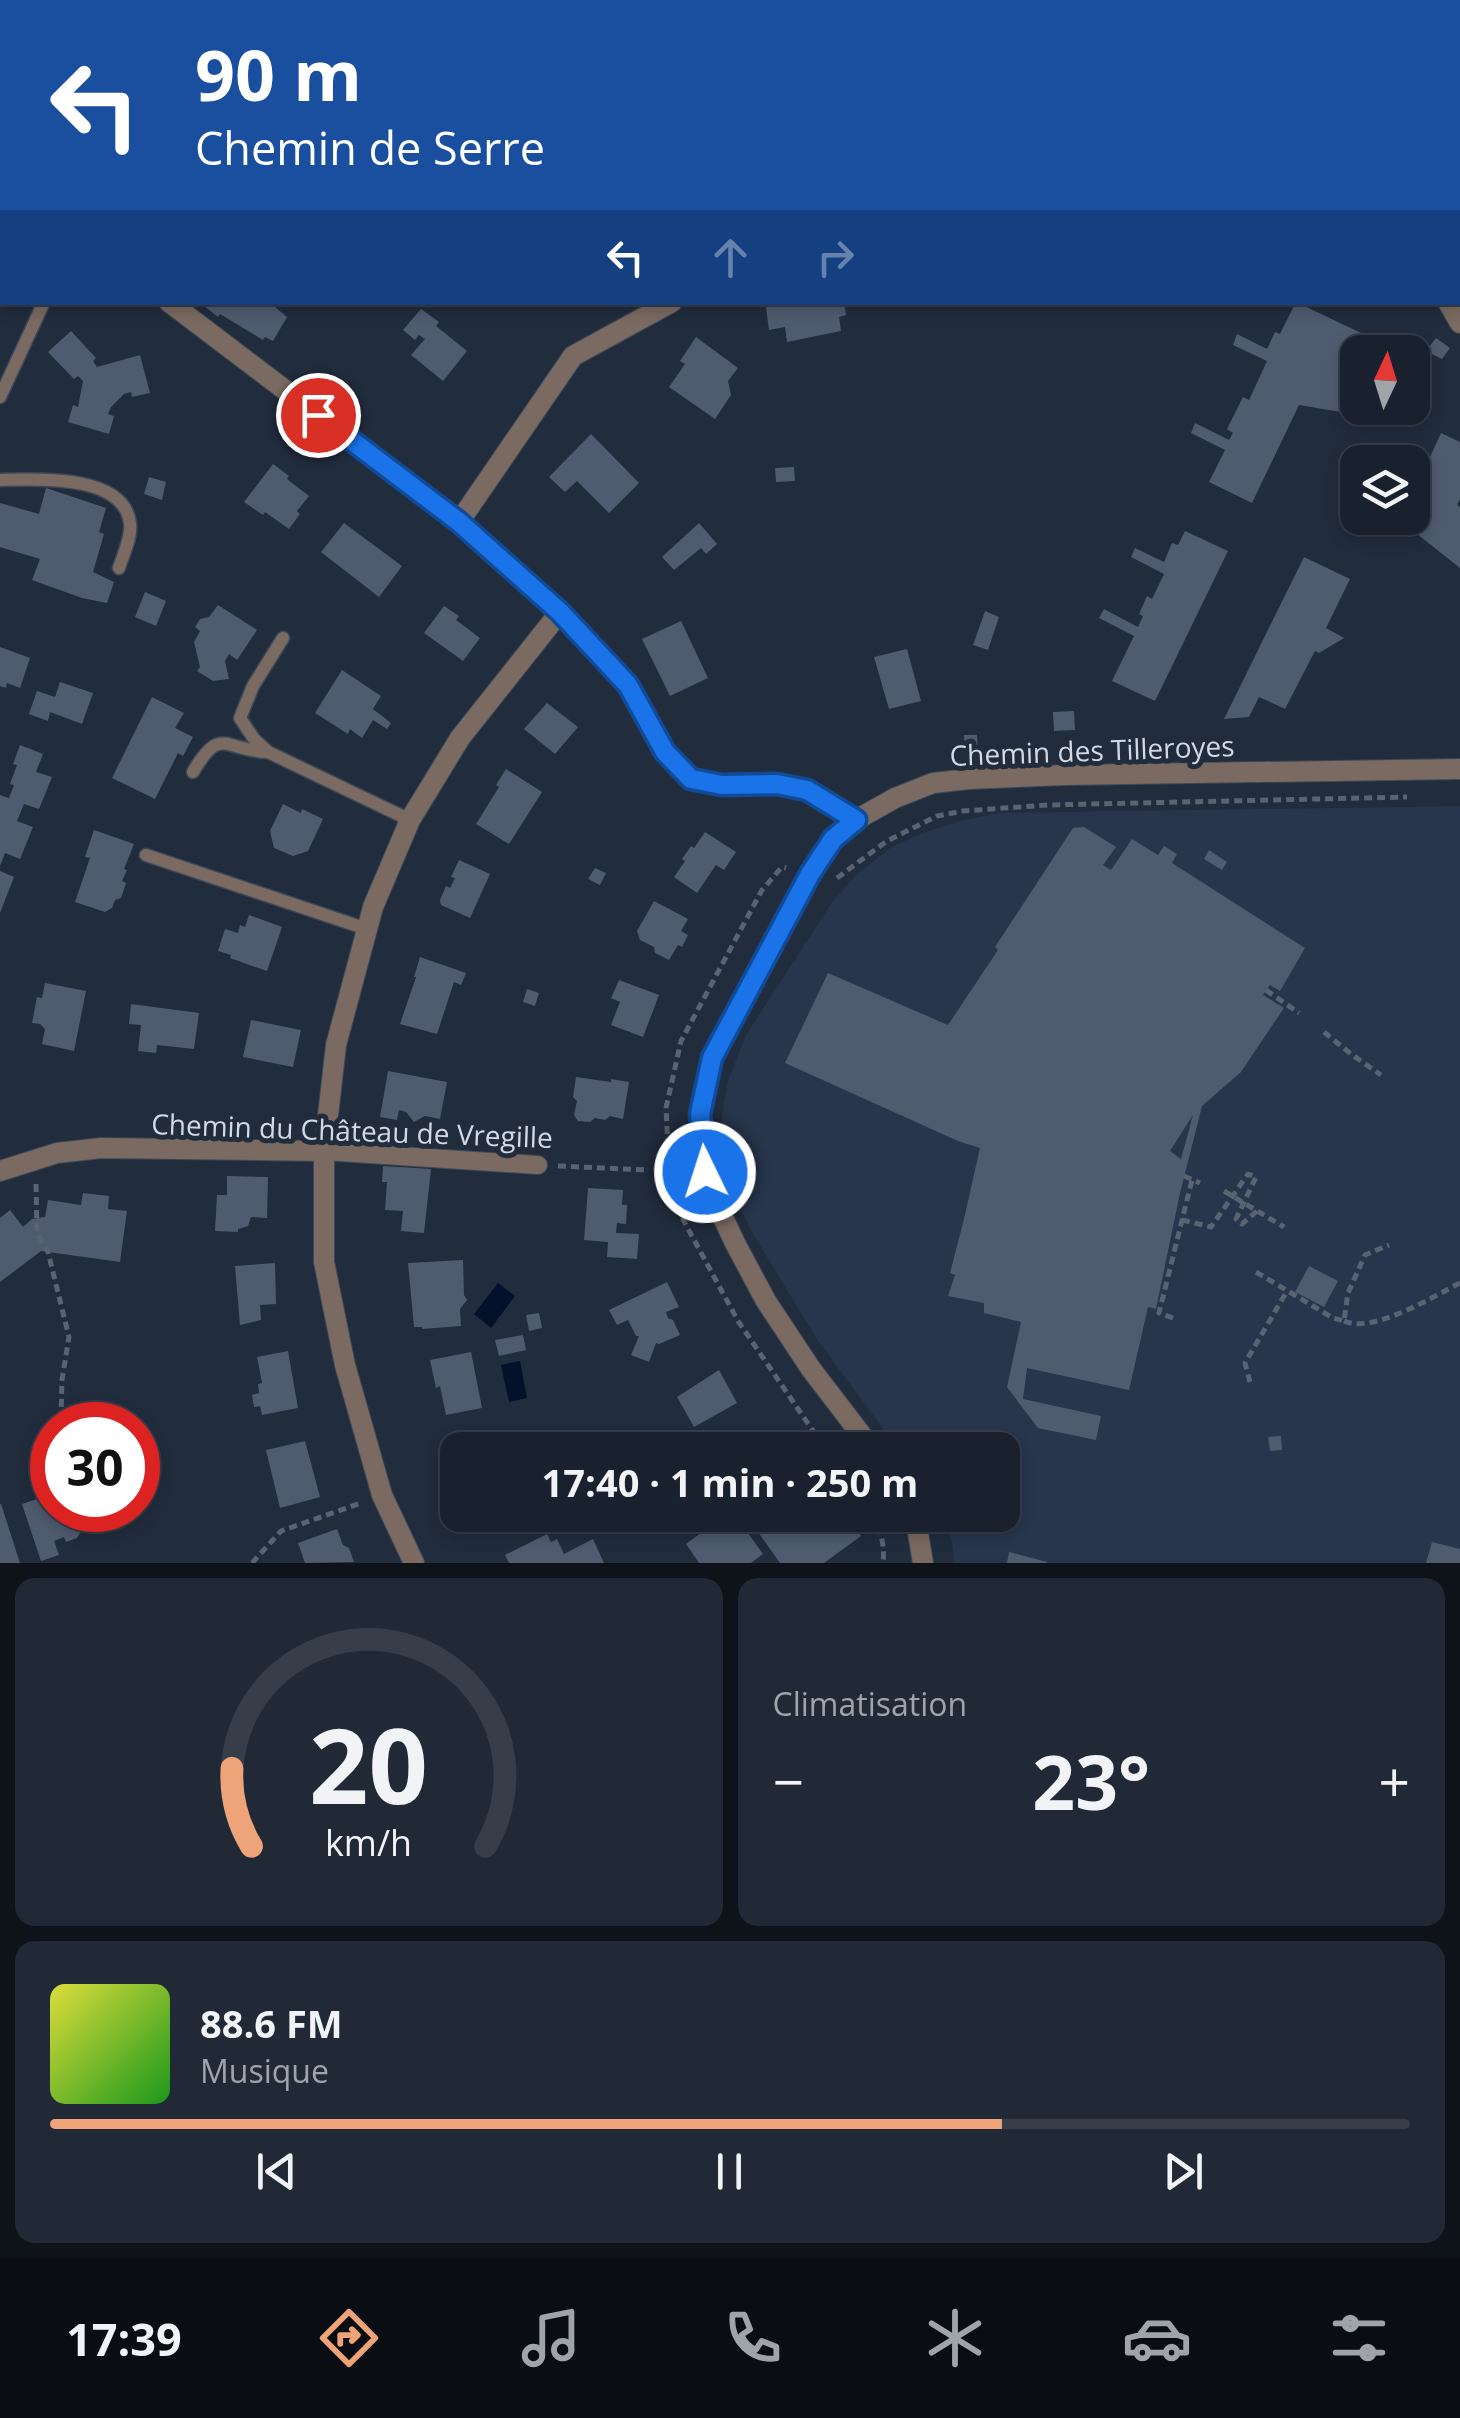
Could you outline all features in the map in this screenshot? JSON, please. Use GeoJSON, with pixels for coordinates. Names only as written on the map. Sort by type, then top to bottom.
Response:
{"type":"FeatureCollection","features":[{"type":"Feature","properties":{"kind":"street"},"geometry":{"type":"LineString","coordinates":[[173,305],[459,522],[560,612],[628,685],[665,752],[691,779],[722,785],[777,784],[807,790],[856,820]]}},
{"type":"Feature","properties":{"kind":"street"},"geometry":{"type":"LineString","coordinates":[[459,522],[573,356],[666,305]]}},
{"type":"Feature","properties":{"kind":"street"},"geometry":{"type":"LineString","coordinates":[[414,1563],[382,1495],[345,1366],[324,1262],[324,1151],[336,1045],[373,907],[410,820],[460,738],[560,612]]}},
{"type":"Feature","properties":{"kind":"street","name":"Chemin des Tilleroyes"},"geometry":{"type":"LineString","coordinates":[[859,1432],[766,1301],[735,1243],[705,1172],[700,1114],[712,1058],[810,874],[833,839],[856,820],[895,798],[933,783],[1065,774],[1460,768]]}},
{"type":"Feature","properties":{"kind":"street","name":"Chemin du Château de Vregille"},"geometry":{"type":"LineString","coordinates":[[0,1171],[57,1153],[101,1148],[324,1151],[538,1165]]}},
{"type":"Feature","properties":{"kind":"street"},"geometry":{"type":"LineString","coordinates":[[670,1172],[705,1172]]}},
{"type":"Feature","properties":{"kind":"street"},"geometry":{"type":"LineString","coordinates":[[918,1532],[923,1563]]}},
{"type":"Feature","properties":{"kind":"lane"},"geometry":{"type":"LineString","coordinates":[[0,398],[43,305]]}},
{"type":"Feature","properties":{"kind":"lane"},"geometry":{"type":"LineString","coordinates":[[0,480],[73,482],[105,491],[126,508],[131,527],[119,568]]}},
{"type":"Feature","properties":{"kind":"lane"},"geometry":{"type":"LineString","coordinates":[[283,638],[253,686],[240,718],[268,752],[410,820]]}},
{"type":"Feature","properties":{"kind":"lane"},"geometry":{"type":"LineString","coordinates":[[193,772],[212,745],[222,742],[268,752]]}},
{"type":"Feature","properties":{"kind":"lane"},"geometry":{"type":"LineString","coordinates":[[146,855],[367,929]]}},
{"type":"Feature","properties":{"kind":"path"},"geometry":{"type":"LineString","coordinates":[[814,1432],[738,1321],[680,1214],[670,1172],[666,1108],[681,1041],[762,890],[782,867],[810,874],[826,884],[887,841],[937,816],[963,811],[1048,805],[1410,797]]}},
{"type":"Feature","properties":{"kind":"path"},"geometry":{"type":"LineString","coordinates":[[1266,990],[1299,1013]]}},
{"type":"Feature","properties":{"kind":"path"},"geometry":{"type":"LineString","coordinates":[[1324,1032],[1380,1074]]}},
{"type":"Feature","properties":{"kind":"path"},"geometry":{"type":"LineString","coordinates":[[31,1161],[37,1188],[37,1233],[48,1252],[69,1337],[61,1402]]}},
{"type":"Feature","properties":{"kind":"path","name":"Chemin du Château de Vregille"},"geometry":{"type":"LineString","coordinates":[[538,1165],[670,1172]]}},
{"type":"Feature","properties":{"kind":"path"},"geometry":{"type":"LineString","coordinates":[[1182,1220],[1211,1227],[1248,1174],[1256,1178],[1236,1219],[1242,1224],[1258,1210]]}},
{"type":"Feature","properties":{"kind":"path"},"geometry":{"type":"LineString","coordinates":[[1172,1318],[1159,1313],[1196,1181],[1184,1176]]}},
{"type":"Feature","properties":{"kind":"path"},"geometry":{"type":"LineString","coordinates":[[1224,1192],[1284,1227]]}},
{"type":"Feature","properties":{"kind":"path"},"geometry":{"type":"LineString","coordinates":[[1344,1321],[1348,1293],[1365,1254],[1389,1246]]}},
{"type":"Feature","properties":{"kind":"path"},"geometry":{"type":"LineString","coordinates":[[1256,1272],[1353,1325],[1364,1325],[1411,1308],[1460,1283]]}},
{"type":"Feature","properties":{"kind":"path"},"geometry":{"type":"LineString","coordinates":[[1250,1382],[1245,1363],[1287,1291]]}},
{"type":"Feature","properties":{"kind":"path"},"geometry":{"type":"LineString","coordinates":[[252,1563],[281,1531],[382,1495]]}},
{"type":"Feature","properties":{"kind":"path"},"geometry":{"type":"LineString","coordinates":[[879,1532],[883,1563]]}},
{"type":"Feature","properties":{"kind":"shaded area"},"geometry":{"type":"Polygon","coordinates":[[[1460,806],[1460,1563],[954,1563],[948,1532],[1020,1532],[1020,1432],[886,1432],[818,1341],[753,1234],[735,1198],[725,1164],[721,1120],[728,1081],[746,1035],[831,904],[854,877],[890,848],[925,832],[1000,813],[1460,806]]]}},
{"type":"Feature","properties":{"kind":"shaded area"},"geometry":{"type":"Polygon","coordinates":[[[498,1283],[515,1296],[491,1328],[474,1314],[498,1283]]]}},
{"type":"Feature","properties":{"kind":"shaded area"},"geometry":{"type":"Polygon","coordinates":[[[520,1361],[527,1398],[509,1402],[501,1365],[520,1361]]]}},
{"type":"Feature","properties":{"kind":"building"},"geometry":{"type":"Polygon","coordinates":[[[203,305],[273,305],[287,317],[273,341],[265,337],[263,340],[220,314],[218,317],[203,305]]]}},
{"type":"Feature","properties":{"kind":"building"},"geometry":{"type":"Polygon","coordinates":[[[844,305],[846,315],[839,317],[841,331],[787,342],[785,327],[769,330],[766,307],[844,305]]]}},
{"type":"Feature","properties":{"kind":"building"},"geometry":{"type":"Polygon","coordinates":[[[1294,305],[1302,305],[1365,335],[1340,335],[1340,412],[1299,405],[1252,503],[1209,482],[1225,450],[1191,433],[1195,423],[1229,440],[1233,433],[1227,429],[1243,397],[1249,400],[1267,361],[1233,345],[1237,334],[1267,349],[1275,332],[1280,334],[1294,305]]]}},
{"type":"Feature","properties":{"kind":"building"},"geometry":{"type":"Polygon","coordinates":[[[421,309],[467,351],[443,381],[411,355],[425,339],[419,335],[415,340],[403,330],[421,309]]]}},
{"type":"Feature","properties":{"kind":"building"},"geometry":{"type":"Polygon","coordinates":[[[71,331],[96,358],[93,361],[97,367],[140,355],[150,393],[132,397],[131,392],[124,394],[111,407],[108,414],[114,416],[109,434],[68,422],[73,405],[78,407],[83,381],[78,376],[74,379],[48,352],[71,331]]]}},
{"type":"Feature","properties":{"kind":"building"},"geometry":{"type":"Polygon","coordinates":[[[696,337],[738,368],[728,381],[731,395],[715,419],[669,387],[685,364],[680,361],[696,337]]]}},
{"type":"Feature","properties":{"kind":"building"},"geometry":{"type":"Polygon","coordinates":[[[1436,338],[1450,348],[1442,359],[1430,353],[1436,338]]]}},
{"type":"Feature","properties":{"kind":"building"},"geometry":{"type":"Polygon","coordinates":[[[1441,433],[1460,442],[1460,568],[1418,535],[1430,535],[1430,457],[1441,433]]]}},
{"type":"Feature","properties":{"kind":"building"},"geometry":{"type":"Polygon","coordinates":[[[591,434],[639,483],[609,513],[577,481],[565,492],[549,477],[591,434]]]}},
{"type":"Feature","properties":{"kind":"building"},"geometry":{"type":"Polygon","coordinates":[[[273,464],[309,496],[289,529],[244,502],[273,464]]]}},
{"type":"Feature","properties":{"kind":"building"},"geometry":{"type":"Polygon","coordinates":[[[794,467],[795,481],[776,482],[775,468],[794,467]]]}},
{"type":"Feature","properties":{"kind":"building"},"geometry":{"type":"Polygon","coordinates":[[[149,477],[166,482],[162,500],[144,494],[149,477]]]}},
{"type":"Feature","properties":{"kind":"building"},"geometry":{"type":"Polygon","coordinates":[[[46,488],[106,508],[99,532],[104,534],[93,572],[114,582],[107,603],[32,580],[40,559],[0,547],[0,503],[39,514],[46,488]]]}},
{"type":"Feature","properties":{"kind":"building"},"geometry":{"type":"Polygon","coordinates":[[[344,523],[402,566],[379,597],[321,552],[344,523]]]}},
{"type":"Feature","properties":{"kind":"building"},"geometry":{"type":"Polygon","coordinates":[[[699,523],[717,544],[706,554],[701,548],[674,570],[662,557],[699,523]]]}},
{"type":"Feature","properties":{"kind":"building"},"geometry":{"type":"Polygon","coordinates":[[[1185,531],[1228,551],[1155,701],[1112,681],[1134,636],[1099,618],[1104,609],[1138,627],[1147,596],[1152,599],[1164,574],[1131,557],[1135,548],[1164,562],[1172,543],[1178,545],[1185,531]]]}},
{"type":"Feature","properties":{"kind":"building"},"geometry":{"type":"Polygon","coordinates":[[[1304,557],[1350,579],[1326,628],[1344,638],[1319,653],[1315,651],[1285,709],[1259,697],[1249,717],[1224,719],[1304,557]]]}},
{"type":"Feature","properties":{"kind":"building"},"geometry":{"type":"Polygon","coordinates":[[[145,592],[166,601],[156,626],[135,617],[145,592]]]}},
{"type":"Feature","properties":{"kind":"building"},"geometry":{"type":"Polygon","coordinates":[[[218,605],[257,630],[237,660],[229,654],[225,661],[229,679],[213,681],[197,671],[200,667],[194,642],[200,631],[195,627],[200,619],[209,617],[218,605]]]}},
{"type":"Feature","properties":{"kind":"building"},"geometry":{"type":"Polygon","coordinates":[[[444,606],[480,638],[463,661],[424,633],[444,606]]]}},
{"type":"Feature","properties":{"kind":"building"},"geometry":{"type":"Polygon","coordinates":[[[985,611],[999,617],[988,650],[973,645],[985,611]]]}},
{"type":"Feature","properties":{"kind":"building"},"geometry":{"type":"Polygon","coordinates":[[[681,621],[708,678],[670,696],[642,639],[681,621]]]}},
{"type":"Feature","properties":{"kind":"building"},"geometry":{"type":"Polygon","coordinates":[[[0,647],[30,658],[20,688],[7,683],[6,688],[0,686],[0,647]]]}},
{"type":"Feature","properties":{"kind":"building"},"geometry":{"type":"Polygon","coordinates":[[[907,649],[921,701],[889,709],[874,657],[907,649]]]}},
{"type":"Feature","properties":{"kind":"building"},"geometry":{"type":"Polygon","coordinates":[[[342,670],[381,696],[373,709],[391,723],[387,729],[373,720],[362,738],[350,729],[348,734],[315,713],[342,670]]]}},
{"type":"Feature","properties":{"kind":"building"},"geometry":{"type":"Polygon","coordinates":[[[60,682],[93,693],[82,724],[50,712],[48,721],[29,714],[37,691],[55,697],[60,682]]]}},
{"type":"Feature","properties":{"kind":"building"},"geometry":{"type":"Polygon","coordinates":[[[152,697],[184,713],[175,728],[193,737],[183,756],[178,753],[155,799],[112,778],[152,697]]]}},
{"type":"Feature","properties":{"kind":"building"},"geometry":{"type":"Polygon","coordinates":[[[547,703],[578,727],[555,754],[524,729],[547,703]]]}},
{"type":"Feature","properties":{"kind":"building"},"geometry":{"type":"Polygon","coordinates":[[[1074,711],[1075,730],[1054,731],[1053,712],[1074,711]]]}},
{"type":"Feature","properties":{"kind":"building"},"geometry":{"type":"Polygon","coordinates":[[[964,735],[977,735],[978,753],[965,752],[964,735]]]}},
{"type":"Feature","properties":{"kind":"building"},"geometry":{"type":"Polygon","coordinates":[[[20,745],[43,754],[36,772],[52,777],[39,809],[24,804],[17,821],[33,827],[20,859],[5,853],[0,866],[0,795],[9,798],[20,745]]]}},
{"type":"Feature","properties":{"kind":"building"},"geometry":{"type":"Polygon","coordinates":[[[506,769],[542,792],[509,844],[476,824],[506,769]]]}},
{"type":"Feature","properties":{"kind":"building"},"geometry":{"type":"Polygon","coordinates":[[[283,804],[323,819],[308,851],[293,856],[274,848],[270,831],[283,804]]]}},
{"type":"Feature","properties":{"kind":"building"},"geometry":{"type":"Polygon","coordinates":[[[1084,827],[1116,847],[1103,865],[1111,870],[1132,839],[1158,855],[1164,846],[1177,854],[1172,863],[1305,948],[1280,991],[1270,985],[1263,995],[1284,1008],[1241,1072],[1202,1106],[1156,1309],[1148,1307],[1129,1390],[1027,1368],[1023,1399],[1101,1416],[1096,1440],[1038,1428],[1007,1387],[1021,1322],[984,1313],[984,1303],[948,1296],[980,1148],[785,1063],[828,973],[948,1025],[1073,828],[1084,827]],[[1193,1115],[1170,1151],[1181,1159],[1193,1115]]]}},
{"type":"Feature","properties":{"kind":"building"},"geometry":{"type":"Polygon","coordinates":[[[94,830],[134,844],[124,869],[127,870],[122,881],[126,883],[121,898],[105,912],[75,902],[90,858],[85,857],[94,830]]]}},
{"type":"Feature","properties":{"kind":"building"},"geometry":{"type":"Polygon","coordinates":[[[705,832],[736,852],[724,870],[716,865],[697,893],[674,877],[685,861],[682,859],[705,832]]]}},
{"type":"Feature","properties":{"kind":"building"},"geometry":{"type":"Polygon","coordinates":[[[1209,850],[1227,862],[1222,870],[1204,859],[1209,850]]]}},
{"type":"Feature","properties":{"kind":"building"},"geometry":{"type":"Polygon","coordinates":[[[459,860],[490,874],[470,918],[441,905],[440,900],[455,878],[451,877],[459,860]]]}},
{"type":"Feature","properties":{"kind":"building"},"geometry":{"type":"Polygon","coordinates":[[[595,868],[606,873],[600,885],[588,879],[595,868]]]}},
{"type":"Feature","properties":{"kind":"building"},"geometry":{"type":"Polygon","coordinates":[[[0,871],[14,877],[0,913],[0,871]]]}},
{"type":"Feature","properties":{"kind":"building"},"geometry":{"type":"Polygon","coordinates":[[[654,901],[688,919],[681,931],[688,935],[669,960],[640,940],[637,931],[654,901]]]}},
{"type":"Feature","properties":{"kind":"building"},"geometry":{"type":"Polygon","coordinates":[[[249,915],[282,927],[267,971],[218,951],[225,929],[238,933],[249,915]]]}},
{"type":"Feature","properties":{"kind":"building"},"geometry":{"type":"Polygon","coordinates":[[[420,957],[466,973],[461,985],[454,982],[437,1034],[400,1024],[420,957]]]}},
{"type":"Feature","properties":{"kind":"building"},"geometry":{"type":"Polygon","coordinates":[[[619,980],[659,995],[643,1037],[611,1025],[620,1002],[611,998],[619,980]]]}},
{"type":"Feature","properties":{"kind":"building"},"geometry":{"type":"Polygon","coordinates":[[[45,983],[86,991],[74,1051],[42,1044],[45,1029],[32,1023],[37,997],[42,998],[45,983]]]}},
{"type":"Feature","properties":{"kind":"building"},"geometry":{"type":"Polygon","coordinates":[[[527,989],[539,993],[535,1006],[523,1002],[527,989]]]}},
{"type":"Feature","properties":{"kind":"building"},"geometry":{"type":"Polygon","coordinates":[[[131,1004],[199,1013],[194,1049],[157,1045],[156,1053],[138,1051],[141,1025],[129,1024],[131,1004]]]}},
{"type":"Feature","properties":{"kind":"building"},"geometry":{"type":"Polygon","coordinates":[[[251,1020],[301,1030],[293,1067],[243,1057],[251,1020]]]}},
{"type":"Feature","properties":{"kind":"building"},"geometry":{"type":"Polygon","coordinates":[[[388,1071],[447,1082],[440,1119],[425,1116],[414,1122],[399,1110],[397,1120],[380,1117],[388,1071]]]}},
{"type":"Feature","properties":{"kind":"building"},"geometry":{"type":"Polygon","coordinates":[[[576,1077],[629,1082],[623,1119],[610,1116],[605,1120],[578,1121],[574,1115],[577,1101],[573,1097],[576,1077]]]}},
{"type":"Feature","properties":{"kind":"building"},"geometry":{"type":"Polygon","coordinates":[[[383,1166],[431,1169],[424,1233],[401,1231],[403,1211],[385,1210],[387,1182],[382,1182],[383,1166]]]}},
{"type":"Feature","properties":{"kind":"building"},"geometry":{"type":"Polygon","coordinates":[[[227,1176],[268,1177],[267,1218],[251,1217],[248,1226],[238,1232],[215,1231],[217,1195],[227,1195],[227,1176]]]}},
{"type":"Feature","properties":{"kind":"building"},"geometry":{"type":"Polygon","coordinates":[[[588,1188],[623,1190],[626,1224],[617,1223],[616,1233],[639,1234],[637,1259],[607,1257],[608,1242],[584,1240],[588,1188]]]}},
{"type":"Feature","properties":{"kind":"building"},"geometry":{"type":"Polygon","coordinates":[[[83,1193],[109,1196],[108,1209],[127,1211],[120,1262],[41,1251],[0,1282],[0,1218],[10,1210],[23,1227],[32,1219],[45,1217],[48,1200],[81,1205],[83,1193]]]}},
{"type":"Feature","properties":{"kind":"building"},"geometry":{"type":"Polygon","coordinates":[[[463,1260],[467,1300],[460,1309],[461,1326],[414,1327],[408,1263],[463,1260]]]}},
{"type":"Feature","properties":{"kind":"building"},"geometry":{"type":"Polygon","coordinates":[[[275,1263],[276,1304],[260,1305],[261,1320],[240,1325],[235,1266],[275,1263]]]}},
{"type":"Feature","properties":{"kind":"building"},"geometry":{"type":"Polygon","coordinates":[[[1309,1266],[1338,1281],[1324,1307],[1295,1292],[1309,1266]]]}},
{"type":"Feature","properties":{"kind":"building"},"geometry":{"type":"Polygon","coordinates":[[[667,1282],[679,1307],[666,1312],[680,1335],[656,1343],[649,1362],[631,1355],[639,1336],[628,1320],[617,1325],[609,1310],[667,1282]]]}},
{"type":"Feature","properties":{"kind":"building"},"geometry":{"type":"Polygon","coordinates":[[[539,1313],[542,1328],[529,1331],[526,1315],[539,1313]]]}},
{"type":"Feature","properties":{"kind":"building"},"geometry":{"type":"Polygon","coordinates":[[[523,1335],[526,1350],[499,1356],[495,1340],[523,1335]]]}},
{"type":"Feature","properties":{"kind":"building"},"geometry":{"type":"Polygon","coordinates":[[[288,1351],[298,1408],[262,1415],[260,1406],[254,1407],[252,1395],[259,1393],[258,1384],[262,1383],[257,1357],[288,1351]]]}},
{"type":"Feature","properties":{"kind":"building"},"geometry":{"type":"Polygon","coordinates":[[[471,1352],[482,1408],[446,1415],[430,1360],[471,1352]]]}},
{"type":"Feature","properties":{"kind":"building"},"geometry":{"type":"Polygon","coordinates":[[[719,1370],[737,1403],[694,1427],[677,1397],[719,1370]]]}},
{"type":"Feature","properties":{"kind":"building"},"geometry":{"type":"Polygon","coordinates":[[[1281,1436],[1282,1450],[1270,1451],[1268,1437],[1281,1436]]]}},
{"type":"Feature","properties":{"kind":"building"},"geometry":{"type":"Polygon","coordinates":[[[305,1441],[320,1497],[280,1508],[266,1450],[305,1441]]]}},
{"type":"Feature","properties":{"kind":"building"},"geometry":{"type":"Polygon","coordinates":[[[30,1501],[30,1528],[22,1504],[30,1501]]]}},
{"type":"Feature","properties":{"kind":"building"},"geometry":{"type":"Polygon","coordinates":[[[1,1504],[20,1563],[0,1563],[1,1504]]]}},
{"type":"Feature","properties":{"kind":"building"},"geometry":{"type":"Polygon","coordinates":[[[337,1529],[354,1562],[305,1563],[298,1543],[337,1529]]]}},
{"type":"Feature","properties":{"kind":"building"},"geometry":{"type":"Polygon","coordinates":[[[31,1532],[81,1532],[66,1542],[64,1537],[54,1541],[59,1555],[41,1561],[31,1532]]]}},
{"type":"Feature","properties":{"kind":"building"},"geometry":{"type":"Polygon","coordinates":[[[702,1532],[747,1532],[763,1554],[751,1563],[699,1563],[686,1544],[702,1532]]]}},
{"type":"Feature","properties":{"kind":"building"},"geometry":{"type":"Polygon","coordinates":[[[758,1532],[858,1532],[861,1536],[824,1563],[780,1563],[758,1532]]]}},
{"type":"Feature","properties":{"kind":"building"},"geometry":{"type":"Polygon","coordinates":[[[547,1534],[551,1542],[557,1539],[564,1554],[593,1539],[604,1563],[509,1563],[505,1555],[547,1534]]]}},
{"type":"Feature","properties":{"kind":"building"},"geometry":{"type":"Polygon","coordinates":[[[1432,1542],[1460,1549],[1460,1563],[1426,1563],[1432,1542]]]}},
{"type":"Feature","properties":{"kind":"building"},"geometry":{"type":"Polygon","coordinates":[[[1009,1552],[1047,1562],[1047,1563],[1007,1563],[1009,1552]]]}},
{"type":"Feature","properties":{"kind":"route"},"geometry":{"type":"LineString","coordinates":[[318,415],[459,522],[560,612],[628,685],[665,752],[691,779],[722,785],[777,784],[807,790],[856,820],[833,839],[810,874],[712,1058],[700,1114],[705,1172]]}}]}
